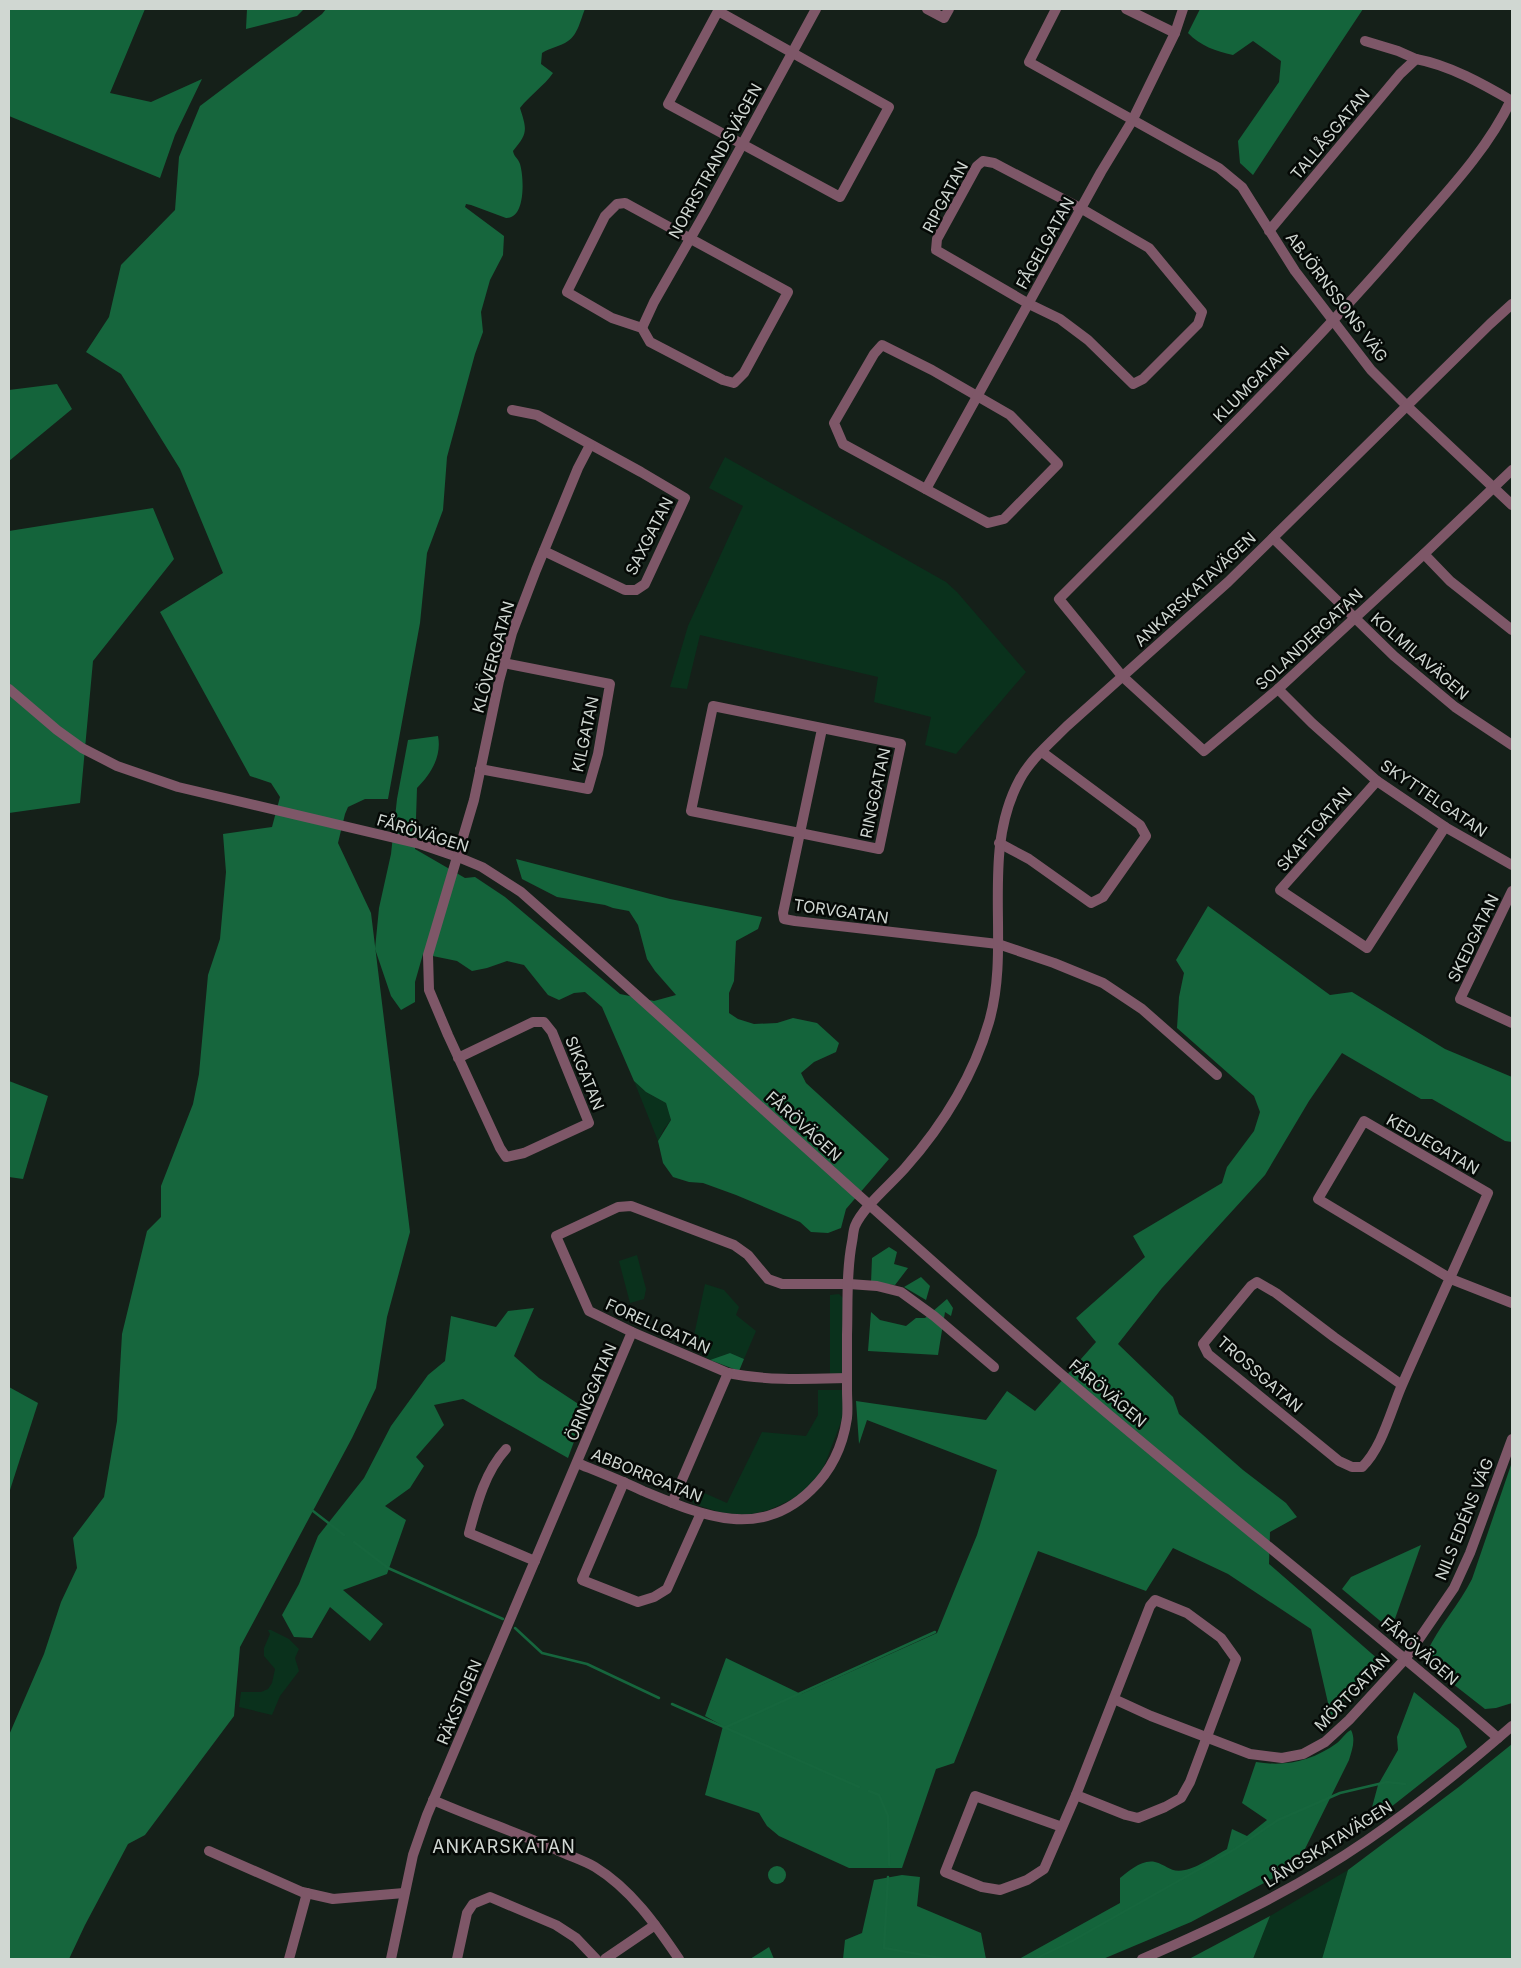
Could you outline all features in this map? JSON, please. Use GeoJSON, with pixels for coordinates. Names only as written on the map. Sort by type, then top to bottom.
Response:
{"type":"FeatureCollection","features":[{"type":"Feature","properties":{"kind":"street","name":"NORRSTRANDSVÄGEN"},"geometry":{"type":"LineString","coordinates":[[642,328],[654,302],[816,9]]}},
{"type":"Feature","properties":{"kind":"street"},"geometry":{"type":"LineString","coordinates":[[926,9],[944,18],[949,9]]}},
{"type":"Feature","properties":{"kind":"street","name":"ABJÖRNSSONS VÄG"},"geometry":{"type":"LineString","coordinates":[[1056,9],[1029,62],[1219,168],[1242,187],[1295,271],[1332,322],[1371,370],[1407,407],[1512,505]]}},
{"type":"Feature","properties":{"kind":"street"},"geometry":{"type":"LineString","coordinates":[[1126,9],[1175,33]]}},
{"type":"Feature","properties":{"kind":"street","name":"FÅGELGATAN"},"geometry":{"type":"LineString","coordinates":[[926,489],[1132,121],[1175,33],[1183,9]]}},
{"type":"Feature","properties":{"kind":"street"},"geometry":{"type":"LineString","coordinates":[[718,11],[792,52],[889,107],[840,197],[668,104],[718,11]]}},
{"type":"Feature","properties":{"kind":"street"},"geometry":{"type":"LineString","coordinates":[[1364,40],[1398,50],[1416,59],[1430,61],[1512,100]]}},
{"type":"Feature","properties":{"kind":"street","name":"TALLÅSGATAN"},"geometry":{"type":"LineString","coordinates":[[1269,231],[1400,74],[1416,59]]}},
{"type":"Feature","properties":{"kind":"street","name":"KLUMGATAN"},"geometry":{"type":"LineString","coordinates":[[1122,676],[1060,599],[1332,322],[1475,157],[1512,100]]}},
{"type":"Feature","properties":{"kind":"street","name":"RIPGATAN"},"geometry":{"type":"LineString","coordinates":[[1029,304],[936,250],[937,239],[977,166],[983,161],[994,163],[1082,209]]}},
{"type":"Feature","properties":{"kind":"street"},"geometry":{"type":"LineString","coordinates":[[625,202],[690,239],[788,292],[744,373],[734,383],[723,380],[650,342],[642,328],[612,318],[567,292],[606,216],[617,204],[625,202]]}},
{"type":"Feature","properties":{"kind":"street"},"geometry":{"type":"LineString","coordinates":[[1029,304],[1060,319],[1088,340],[1133,384],[1143,379],[1198,324],[1202,312],[1149,248],[1082,209]]}},
{"type":"Feature","properties":{"kind":"street","name":"ANKARSKATAVÄGEN"},"geometry":{"type":"LineString","coordinates":[[870,1205],[907,1166],[949,1112],[970,1074],[990,1021],[998,974],[999,843],[1006,811],[1021,778],[1067,726],[1228,582],[1512,304]]}},
{"type":"Feature","properties":{"kind":"street"},"geometry":{"type":"LineString","coordinates":[[882,345],[979,396],[1010,415],[1058,464],[1004,519],[988,523],[842,444],[834,423],[874,354],[882,345]]}},
{"type":"Feature","properties":{"kind":"street","name":"SAXGATAN"},"geometry":{"type":"LineString","coordinates":[[512,410],[537,415],[685,498],[645,584],[636,590],[624,590],[544,551]]}},
{"type":"Feature","properties":{"kind":"street","name":"KLÖVERGATAN"},"geometry":{"type":"LineString","coordinates":[[458,857],[474,800],[512,633],[578,468],[590,445]]}},
{"type":"Feature","properties":{"kind":"street","name":"SOLANDERGATAN"},"geometry":{"type":"LineString","coordinates":[[1122,676],[1204,751],[1278,689],[1512,470]]}},
{"type":"Feature","properties":{"kind":"street","name":"KOLMILAVÄGEN"},"geometry":{"type":"LineString","coordinates":[[1273,538],[1394,656],[1455,707],[1512,745]]}},
{"type":"Feature","properties":{"kind":"street"},"geometry":{"type":"LineString","coordinates":[[1424,554],[1450,580],[1512,630]]}},
{"type":"Feature","properties":{"kind":"street","name":"KILGATAN"},"geometry":{"type":"LineString","coordinates":[[480,769],[588,789],[598,754],[610,684],[504,663]]}},
{"type":"Feature","properties":{"kind":"street","name":"FÅRÖVÄGEN"},"geometry":{"type":"LineString","coordinates":[[9,689],[82,748],[117,766],[178,787],[420,844],[482,867],[521,892],[960,1286],[1066,1378],[1406,1658],[1498,1738]]}},
{"type":"Feature","properties":{"kind":"street","name":"SKYTTELGATAN"},"geometry":{"type":"LineString","coordinates":[[1278,689],[1312,723],[1377,781],[1445,828],[1512,865]]}},
{"type":"Feature","properties":{"kind":"street"},"geometry":{"type":"LineString","coordinates":[[800,834],[691,811],[712,706],[822,728]]}},
{"type":"Feature","properties":{"kind":"street","name":"TORVGATAN"},"geometry":{"type":"LineString","coordinates":[[822,728],[783,913],[784,918],[804,923],[998,944]]}},
{"type":"Feature","properties":{"kind":"street","name":"RINGGATAN"},"geometry":{"type":"LineString","coordinates":[[800,834],[879,849],[901,744],[822,728]]}},
{"type":"Feature","properties":{"kind":"street"},"geometry":{"type":"LineString","coordinates":[[999,843],[1029,859],[1091,903],[1103,897],[1146,836],[1140,825],[1042,752]]}},
{"type":"Feature","properties":{"kind":"street","name":"SKAFTGATAN"},"geometry":{"type":"LineString","coordinates":[[1377,781],[1280,890],[1367,948],[1445,828]]}},
{"type":"Feature","properties":{"kind":"street","name":"SIKGATAN"},"geometry":{"type":"LineString","coordinates":[[458,857],[428,955],[430,990],[458,1058],[500,1148],[506,1157],[524,1153],[589,1123],[552,1032],[544,1022],[533,1022],[458,1058]]}},
{"type":"Feature","properties":{"kind":"street","name":"SKEDGATAN"},"geometry":{"type":"LineString","coordinates":[[1512,891],[1460,999],[1512,1023]]}},
{"type":"Feature","properties":{"kind":"street"},"geometry":{"type":"LineString","coordinates":[[998,944],[1103,982],[1142,1009],[1217,1075]]}},
{"type":"Feature","properties":{"kind":"street","name":"KEDJEGATAN"},"geometry":{"type":"LineString","coordinates":[[1451,1279],[1488,1193],[1364,1121],[1318,1199],[1451,1279],[1512,1302]]}},
{"type":"Feature","properties":{"kind":"street","name":"ABBORRGATAN"},"geometry":{"type":"LineString","coordinates":[[577,1463],[672,1503],[722,1518],[745,1521],[772,1515],[801,1500],[821,1481],[836,1456],[847,1418],[849,1256],[855,1226],[870,1205]]}},
{"type":"Feature","properties":{"kind":"street","name":"FORELLGATAN"},"geometry":{"type":"LineString","coordinates":[[847,1378],[744,1377],[728,1373],[588,1311],[556,1236],[618,1207],[631,1206],[734,1245],[748,1255],[768,1279],[782,1284],[849,1284]]}},
{"type":"Feature","properties":{"kind":"street","name":"TROSSGATAN"},"geometry":{"type":"LineString","coordinates":[[1402,1385],[1276,1293],[1257,1282],[1251,1286],[1203,1344],[1208,1354],[1339,1460],[1352,1467],[1362,1467],[1372,1457],[1402,1385],[1451,1279]]}},
{"type":"Feature","properties":{"kind":"street"},"geometry":{"type":"LineString","coordinates":[[849,1284],[877,1286],[902,1292],[934,1316],[994,1367]]}},
{"type":"Feature","properties":{"kind":"street","name":"ÖRINGGATAN"},"geometry":{"type":"LineString","coordinates":[[577,1463],[632,1332]]}},
{"type":"Feature","properties":{"kind":"street"},"geometry":{"type":"LineString","coordinates":[[672,1503],[728,1373]]}},
{"type":"Feature","properties":{"kind":"street","name":"NILS EDÉNS VÄG"},"geometry":{"type":"LineString","coordinates":[[1406,1658],[1454,1588],[1470,1553],[1512,1439]]}},
{"type":"Feature","properties":{"kind":"street"},"geometry":{"type":"LineString","coordinates":[[506,1449],[496,1459],[479,1495],[469,1533],[536,1562]]}},
{"type":"Feature","properties":{"kind":"street","name":"RÄKSTIGEN"},"geometry":{"type":"LineString","coordinates":[[391,1959],[413,1855],[433,1800],[577,1463]]}},
{"type":"Feature","properties":{"kind":"street"},"geometry":{"type":"LineString","coordinates":[[624,1482],[582,1580],[638,1602],[654,1597],[667,1589],[701,1513]]}},
{"type":"Feature","properties":{"kind":"street"},"geometry":{"type":"LineString","coordinates":[[1062,1827],[975,1796],[945,1872],[982,1888],[1000,1890],[1027,1880],[1044,1868],[1062,1827],[1076,1794],[1150,1606],[1155,1600],[1187,1613],[1221,1638],[1236,1659],[1190,1782],[1180,1798],[1165,1807],[1138,1818],[1076,1794]]}},
{"type":"Feature","properties":{"kind":"street","name":"MÖRTGATAN"},"geometry":{"type":"LineString","coordinates":[[1114,1699],[1151,1716],[1250,1754],[1282,1758],[1303,1754],[1325,1742],[1349,1720],[1406,1658]]}},
{"type":"Feature","properties":{"kind":"street","name":"LÅNGSKATAVÄGEN"},"geometry":{"type":"LineString","coordinates":[[1142,1959],[1238,1916],[1365,1842],[1434,1792],[1512,1726]]}},
{"type":"Feature","properties":{"kind":"street"},"geometry":{"type":"LineString","coordinates":[[433,1800],[595,1867],[621,1887],[655,1925],[679,1959]]}},
{"type":"Feature","properties":{"kind":"street"},"geometry":{"type":"LineString","coordinates":[[209,1851],[307,1893],[333,1898],[404,1893]]}},
{"type":"Feature","properties":{"kind":"street"},"geometry":{"type":"LineString","coordinates":[[289,1959],[307,1893]]}},
{"type":"Feature","properties":{"kind":"street"},"geometry":{"type":"LineString","coordinates":[[457,1959],[467,1913],[473,1904],[490,1897],[556,1925],[576,1938],[596,1959]]}},
{"type":"Feature","properties":{"kind":"street"},"geometry":{"type":"LineString","coordinates":[[605,1959],[655,1925]]}},
{"type":"Feature","properties":{"kind":"shaded area"},"geometry":{"type":"Polygon","coordinates":[[[9,9],[145,9],[110,93],[151,102],[202,79],[175,135],[160,178],[9,116],[9,9]]]}},
{"type":"Feature","properties":{"kind":"shaded area"},"geometry":{"type":"Polygon","coordinates":[[[247,9],[304,9],[297,16],[246,29],[247,9]]]}},
{"type":"Feature","properties":{"kind":"shaded area"},"geometry":{"type":"Polygon","coordinates":[[[326,9],[585,9],[577,31],[571,38],[562,45],[542,53],[541,64],[553,73],[520,108],[525,131],[513,151],[520,164],[523,187],[517,212],[513,216],[506,218],[471,205],[466,204],[465,207],[504,236],[503,255],[490,280],[481,312],[483,332],[475,354],[447,457],[443,510],[427,553],[420,623],[388,799],[365,799],[348,807],[338,843],[371,913],[410,1232],[387,1317],[376,1388],[352,1438],[240,1647],[234,1716],[145,1835],[128,1844],[69,1959],[9,1959],[9,1735],[44,1654],[61,1602],[77,1568],[73,1538],[104,1497],[117,1421],[122,1334],[147,1231],[161,1217],[161,1186],[193,1104],[199,1074],[208,975],[220,939],[226,872],[223,834],[272,827],[280,797],[271,783],[250,776],[160,612],[223,573],[180,469],[121,374],[86,352],[109,317],[121,265],[175,210],[179,157],[200,106],[322,14],[326,9]]]}},
{"type":"Feature","properties":{"kind":"shaded area"},"geometry":{"type":"Polygon","coordinates":[[[1200,9],[1363,9],[1253,175],[1240,163],[1238,141],[1279,82],[1281,61],[1253,41],[1233,55],[1203,45],[1188,33],[1200,9]]]}},
{"type":"Feature","properties":{"kind":"shaded area"},"geometry":{"type":"Polygon","coordinates":[[[57,384],[72,409],[9,461],[9,390],[57,384]]]}},
{"type":"Feature","properties":{"kind":"shaded area"},"geometry":{"type":"Polygon","coordinates":[[[725,457],[946,582],[957,592],[1026,672],[956,754],[925,745],[931,717],[874,702],[878,677],[700,635],[687,689],[670,687],[688,626],[743,506],[709,488],[725,457]]]}},
{"type":"Feature","properties":{"kind":"shaded area"},"geometry":{"type":"Polygon","coordinates":[[[153,508],[174,559],[93,661],[80,803],[9,813],[9,531],[153,508]]]}},
{"type":"Feature","properties":{"kind":"shaded area"},"geometry":{"type":"Polygon","coordinates":[[[438,736],[437,758],[427,777],[417,788],[415,849],[465,878],[475,877],[505,897],[620,994],[654,1001],[676,995],[647,959],[638,925],[629,911],[557,897],[522,879],[516,859],[670,899],[762,917],[758,929],[736,941],[734,981],[729,993],[729,1013],[738,1019],[754,1024],[777,1023],[793,1018],[817,1023],[839,1043],[836,1052],[814,1062],[801,1073],[806,1083],[889,1159],[846,1209],[841,1228],[828,1233],[811,1232],[800,1222],[736,1195],[703,1183],[689,1182],[673,1177],[663,1163],[658,1141],[671,1120],[666,1103],[646,1092],[634,1081],[602,1007],[585,992],[574,993],[559,1000],[548,995],[524,965],[507,961],[472,971],[457,961],[423,954],[415,982],[415,1002],[401,1010],[391,996],[375,949],[379,908],[391,854],[397,799],[408,740],[438,736]]]}},
{"type":"Feature","properties":{"kind":"shaded area"},"geometry":{"type":"Polygon","coordinates":[[[1208,906],[1330,995],[1352,992],[1445,1049],[1512,1077],[1512,1142],[1505,1141],[1432,1099],[1421,1099],[1342,1053],[1309,1101],[1265,1175],[1162,1288],[1118,1344],[1173,1397],[1179,1414],[1243,1470],[1286,1503],[1297,1517],[1270,1532],[1269,1564],[1379,1660],[1331,1716],[1311,1629],[1228,1574],[1173,1548],[1146,1591],[1038,1551],[954,1763],[936,1769],[902,1868],[849,1868],[779,1836],[767,1826],[759,1813],[705,1795],[723,1726],[705,1716],[726,1658],[801,1694],[937,1633],[977,1535],[997,1470],[867,1420],[859,1444],[856,1401],[986,1420],[1007,1391],[1035,1411],[1096,1342],[1076,1318],[1145,1257],[1133,1236],[1222,1183],[1227,1167],[1254,1131],[1260,1112],[1254,1096],[1177,1028],[1179,997],[1184,973],[1176,960],[1208,906]]]}},
{"type":"Feature","properties":{"kind":"shaded area"},"geometry":{"type":"Polygon","coordinates":[[[9,1081],[48,1096],[23,1179],[9,1177],[9,1081]]]}},
{"type":"Feature","properties":{"kind":"shaded area"},"geometry":{"type":"Polygon","coordinates":[[[634,1081],[646,1092],[666,1103],[671,1120],[658,1141],[634,1081]]]}},
{"type":"Feature","properties":{"kind":"shaded area"},"geometry":{"type":"Polygon","coordinates":[[[889,1247],[897,1252],[894,1264],[908,1268],[895,1285],[871,1283],[872,1258],[889,1247]]]}},
{"type":"Feature","properties":{"kind":"shaded area"},"geometry":{"type":"Polygon","coordinates":[[[637,1255],[646,1289],[644,1299],[630,1303],[619,1261],[637,1255]]]}},
{"type":"Feature","properties":{"kind":"shaded area"},"geometry":{"type":"Polygon","coordinates":[[[921,1277],[930,1286],[926,1300],[904,1287],[921,1277]]]}},
{"type":"Feature","properties":{"kind":"shaded area"},"geometry":{"type":"Polygon","coordinates":[[[705,1284],[724,1290],[739,1307],[736,1315],[756,1331],[744,1359],[730,1353],[710,1360],[701,1354],[698,1342],[693,1340],[705,1284]]]}},
{"type":"Feature","properties":{"kind":"shaded area"},"geometry":{"type":"Polygon","coordinates":[[[839,1294],[846,1301],[845,1374],[830,1376],[830,1295],[839,1294]]]}},
{"type":"Feature","properties":{"kind":"shaded area"},"geometry":{"type":"Polygon","coordinates":[[[947,1299],[953,1308],[951,1316],[945,1312],[938,1355],[868,1351],[871,1312],[880,1320],[906,1326],[916,1318],[925,1318],[947,1299]]]}},
{"type":"Feature","properties":{"kind":"shaded area"},"geometry":{"type":"Polygon","coordinates":[[[534,1308],[514,1356],[539,1378],[586,1409],[568,1458],[463,1399],[434,1405],[444,1425],[416,1457],[424,1466],[410,1488],[385,1506],[406,1520],[387,1574],[343,1590],[383,1624],[370,1641],[330,1607],[312,1638],[294,1637],[282,1615],[299,1584],[318,1536],[364,1478],[391,1426],[428,1375],[445,1361],[451,1316],[496,1327],[508,1311],[534,1308]]]}},
{"type":"Feature","properties":{"kind":"shaded area"},"geometry":{"type":"Polygon","coordinates":[[[730,1353],[744,1359],[739,1371],[710,1360],[730,1353]]]}},
{"type":"Feature","properties":{"kind":"shaded area"},"geometry":{"type":"Polygon","coordinates":[[[9,1387],[38,1403],[9,1493],[9,1387]]]}},
{"type":"Feature","properties":{"kind":"shaded area"},"geometry":{"type":"Polygon","coordinates":[[[818,1390],[843,1390],[844,1414],[820,1477],[797,1497],[769,1510],[748,1515],[722,1513],[694,1504],[690,1498],[693,1488],[727,1503],[762,1432],[806,1436],[818,1415],[818,1390]]]}},
{"type":"Feature","properties":{"kind":"shaded area"},"geometry":{"type":"Polygon","coordinates":[[[1512,1462],[1512,1703],[1485,1709],[1439,1673],[1430,1663],[1427,1652],[1472,1579],[1512,1462]]]}},
{"type":"Feature","properties":{"kind":"shaded area"},"geometry":{"type":"Polygon","coordinates":[[[1421,1545],[1391,1630],[1342,1589],[1351,1577],[1421,1545]]]}},
{"type":"Feature","properties":{"kind":"shaded area"},"geometry":{"type":"Polygon","coordinates":[[[268,1630],[289,1639],[299,1649],[295,1658],[299,1671],[280,1696],[272,1715],[239,1707],[241,1692],[261,1692],[268,1689],[272,1683],[275,1669],[264,1656],[264,1648],[270,1634],[268,1630]]]}},
{"type":"Feature","properties":{"kind":"shaded area"},"geometry":{"type":"Polygon","coordinates":[[[1414,1692],[1459,1729],[1467,1747],[1367,1826],[1378,1785],[1398,1750],[1397,1737],[1414,1692]]]}},
{"type":"Feature","properties":{"kind":"shaded area"},"geometry":{"type":"Polygon","coordinates":[[[1351,1730],[1353,1741],[1349,1760],[1298,1863],[1191,1922],[1103,1959],[1019,1959],[1120,1903],[1120,1878],[1136,1866],[1145,1862],[1155,1862],[1180,1871],[1190,1869],[1227,1849],[1232,1829],[1247,1836],[1267,1820],[1242,1803],[1256,1762],[1278,1764],[1308,1758],[1328,1749],[1351,1730]]]}},
{"type":"Feature","properties":{"kind":"shaded area"},"geometry":{"type":"Polygon","coordinates":[[[1512,1744],[1512,1959],[1322,1959],[1348,1870],[1460,1786],[1512,1744]]]}},
{"type":"Feature","properties":{"kind":"shaded area"},"geometry":{"type":"Polygon","coordinates":[[[773,1866],[781,1866],[786,1871],[784,1882],[773,1884],[768,1879],[768,1871],[773,1866]]]}},
{"type":"Feature","properties":{"kind":"shaded area"},"geometry":{"type":"Polygon","coordinates":[[[1348,1870],[1322,1959],[1253,1959],[1270,1916],[1348,1870]]]}},
{"type":"Feature","properties":{"kind":"shaded area"},"geometry":{"type":"Polygon","coordinates":[[[902,1875],[920,1877],[917,1906],[981,1933],[986,1959],[843,1959],[845,1940],[862,1933],[874,1880],[902,1875]]]}},
{"type":"Feature","properties":{"kind":"shaded area"},"geometry":{"type":"Polygon","coordinates":[[[1270,1916],[1253,1959],[1189,1959],[1270,1916]]]}},
{"type":"Feature","properties":{"kind":"shaded area"},"geometry":{"type":"Polygon","coordinates":[[[769,1947],[774,1959],[750,1959],[769,1947]]]}},
{"type":"Feature","properties":{"kind":"waterway"},"geometry":{"type":"LineString","coordinates":[[313,1511],[344,1535]]}},
{"type":"Feature","properties":{"kind":"waterway"},"geometry":{"type":"LineString","coordinates":[[354,1542],[388,1568],[503,1619]]}},
{"type":"Feature","properties":{"kind":"waterway"},"geometry":{"type":"LineString","coordinates":[[515,1628],[542,1653],[587,1664],[659,1698]]}},
{"type":"Feature","properties":{"kind":"waterway"},"geometry":{"type":"LineString","coordinates":[[724,1728],[935,1632]]}},
{"type":"Feature","properties":{"kind":"waterway"},"geometry":{"type":"LineString","coordinates":[[672,1704],[859,1787]]}},
{"type":"Feature","properties":{"kind":"waterway"},"geometry":{"type":"LineString","coordinates":[[1035,1959],[1072,1941],[1235,1849],[1278,1820],[1340,1793],[1387,1782],[1405,1784]]}},
{"type":"Feature","properties":{"kind":"waterway"},"geometry":{"type":"LineString","coordinates":[[869,1791],[879,1795],[888,1816],[889,1865]]}},
{"type":"Feature","properties":{"kind":"waterway"},"geometry":{"type":"LineString","coordinates":[[888,1877],[884,1948],[946,1959]]}},
{"type":"Feature","properties":{"kind":"district","name":"ANKARSKATAN"},"geometry":{"type":"Point","coordinates":[504,1846]}}]}
